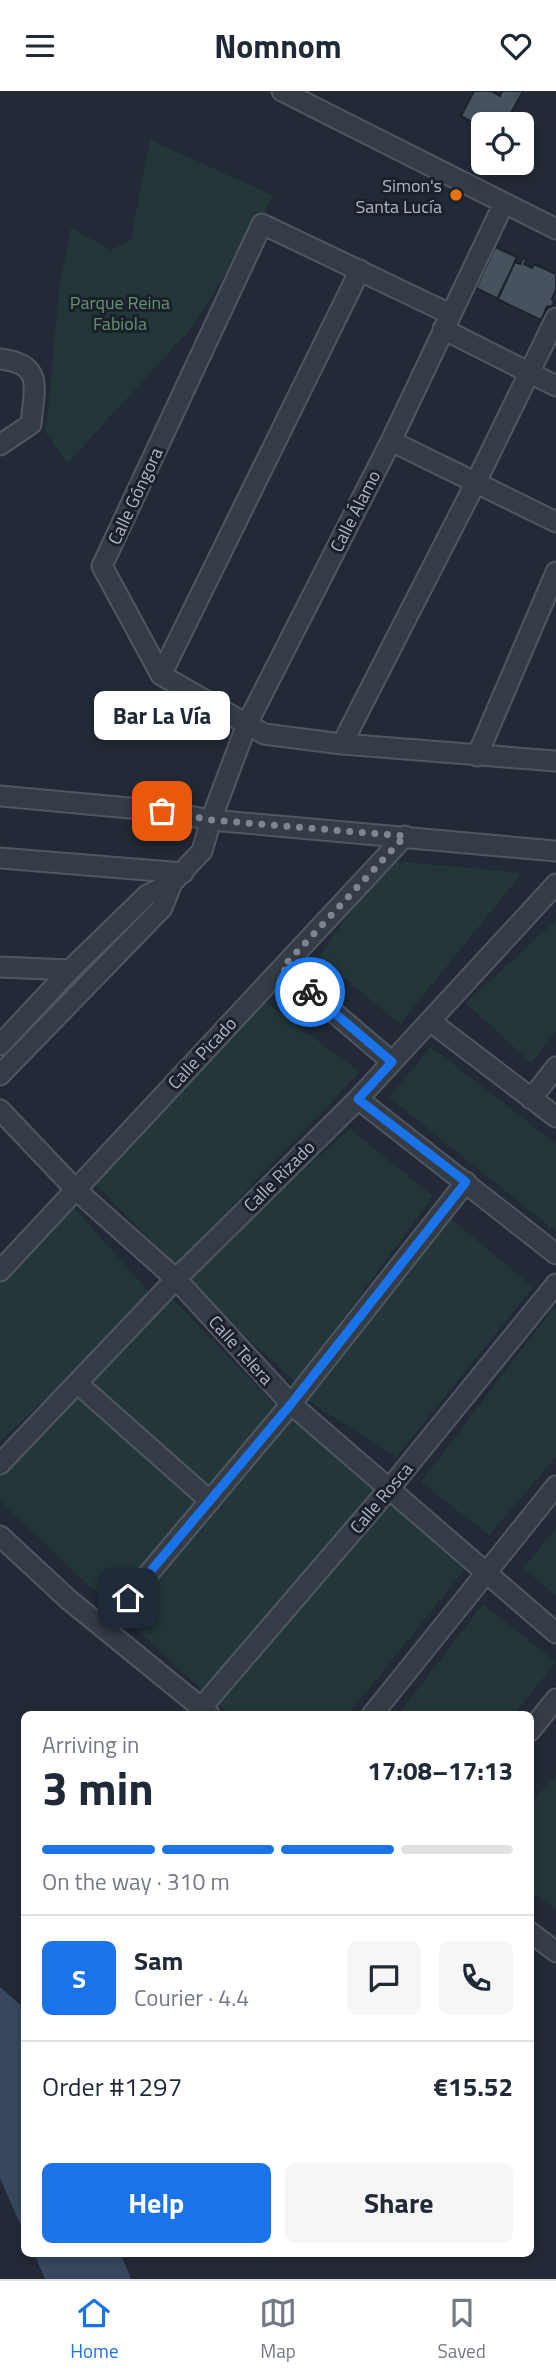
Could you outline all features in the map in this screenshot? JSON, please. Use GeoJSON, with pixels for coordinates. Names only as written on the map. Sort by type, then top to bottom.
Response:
{"type":"FeatureCollection","features":[{"type":"Feature","properties":{"kind":"street"},"geometry":{"type":"LineString","coordinates":[[285,92],[556,229]]}},
{"type":"Feature","properties":{"kind":"street","name":"Calle Álamo"},"geometry":{"type":"LineString","coordinates":[[178,878],[202,851],[247,724],[391,441],[504,203]]}},
{"type":"Feature","properties":{"kind":"street","name":"Calle Góngora"},"geometry":{"type":"LineString","coordinates":[[161,675],[103,566],[262,225],[360,270]]}},
{"type":"Feature","properties":{"kind":"street"},"geometry":{"type":"LineString","coordinates":[[556,386],[529,373],[360,270],[161,675],[264,734],[342,744],[556,761]]}},
{"type":"Feature","properties":{"kind":"street"},"geometry":{"type":"LineString","coordinates":[[342,744],[476,482],[556,318]]}},
{"type":"Feature","properties":{"kind":"street"},"geometry":{"type":"LineString","coordinates":[[0,445],[31,424],[36,379],[28,368],[8,360]]}},
{"type":"Feature","properties":{"kind":"street"},"geometry":{"type":"LineString","coordinates":[[391,441],[556,522]]}},
{"type":"Feature","properties":{"kind":"street"},"geometry":{"type":"LineString","coordinates":[[477,756],[556,572]]}},
{"type":"Feature","properties":{"kind":"street"},"geometry":{"type":"LineString","coordinates":[[0,796],[162,811],[211,820],[556,851]]}},
{"type":"Feature","properties":{"kind":"street","name":"Calle Picado"},"geometry":{"type":"LineString","coordinates":[[0,1271],[405,836]]}},
{"type":"Feature","properties":{"kind":"street"},"geometry":{"type":"LineString","coordinates":[[0,858],[178,878]]}},
{"type":"Feature","properties":{"kind":"street"},"geometry":{"type":"LineString","coordinates":[[0,1045],[70,970],[148,895],[178,878]]}},
{"type":"Feature","properties":{"kind":"street"},"geometry":{"type":"LineString","coordinates":[[0,1075],[162,908],[178,878]]}},
{"type":"Feature","properties":{"kind":"street","name":"Calle Rizado"},"geometry":{"type":"LineString","coordinates":[[0,1465],[176,1279],[358,1099],[556,884]]}},
{"type":"Feature","properties":{"kind":"street"},"geometry":{"type":"LineString","coordinates":[[0,967],[70,970]]}},
{"type":"Feature","properties":{"kind":"street"},"geometry":{"type":"LineString","coordinates":[[282,968],[392,1062]]}},
{"type":"Feature","properties":{"kind":"street"},"geometry":{"type":"LineString","coordinates":[[430,1021],[556,1117]]}},
{"type":"Feature","properties":{"kind":"street"},"geometry":{"type":"LineString","coordinates":[[531,1099],[556,1067]]}},
{"type":"Feature","properties":{"kind":"street"},"geometry":{"type":"LineString","coordinates":[[358,1099],[556,1254]]}},
{"type":"Feature","properties":{"kind":"street","name":"Calle Telera"},"geometry":{"type":"LineString","coordinates":[[0,1109],[76,1190],[176,1279],[291,1404],[556,1633]]}},
{"type":"Feature","properties":{"kind":"street"},"geometry":{"type":"LineString","coordinates":[[103,1628],[291,1404],[466,1182]]}},
{"type":"Feature","properties":{"kind":"street","name":"Calle Rosca"},"geometry":{"type":"LineString","coordinates":[[206,1711],[556,1285]]}},
{"type":"Feature","properties":{"kind":"street"},"geometry":{"type":"LineString","coordinates":[[77,1383],[210,1501]]}},
{"type":"Feature","properties":{"kind":"street"},"geometry":{"type":"LineString","coordinates":[[375,1711],[556,1486]]}},
{"type":"Feature","properties":{"kind":"street"},"geometry":{"type":"LineString","coordinates":[[0,1536],[69,1600],[206,1711]]}},
{"type":"Feature","properties":{"kind":"street"},"geometry":{"type":"LineString","coordinates":[[534,1726],[556,1699]]}},
{"type":"Feature","properties":{"kind":"street"},"geometry":{"type":"LineString","coordinates":[[534,1934],[555,1949]]}},
{"type":"Feature","properties":{"kind":"green space","name":"Parque Reina Fabiola"},"geometry":{"type":"Polygon","coordinates":[[[150,140],[274,196],[193,326],[67,464],[46,433],[59,290],[71,228],[111,250],[131,239],[150,140]]]}},
{"type":"Feature","properties":{"kind":"green space"},"geometry":{"type":"Polygon","coordinates":[[[385,860],[522,873],[400,1024],[319,957],[385,860]]]}},
{"type":"Feature","properties":{"kind":"green space"},"geometry":{"type":"Polygon","coordinates":[[[556,920],[556,1031],[531,1063],[466,1003],[556,920]]]}},
{"type":"Feature","properties":{"kind":"green space"},"geometry":{"type":"Polygon","coordinates":[[[264,1001],[360,1072],[175,1265],[91,1180],[264,1001]]]}},
{"type":"Feature","properties":{"kind":"green space"},"geometry":{"type":"Polygon","coordinates":[[[431,1047],[556,1144],[556,1232],[389,1097],[431,1047]]]}},
{"type":"Feature","properties":{"kind":"green space"},"geometry":{"type":"Polygon","coordinates":[[[350,1129],[433,1196],[296,1382],[181,1278],[350,1129]]]}},
{"type":"Feature","properties":{"kind":"green space"},"geometry":{"type":"Polygon","coordinates":[[[71,1204],[153,1297],[0,1442],[0,1279],[71,1204]]]}},
{"type":"Feature","properties":{"kind":"green space"},"geometry":{"type":"Polygon","coordinates":[[[449,1217],[533,1287],[396,1457],[305,1399],[449,1217]]]}},
{"type":"Feature","properties":{"kind":"green space"},"geometry":{"type":"Polygon","coordinates":[[[167,1293],[276,1406],[109,1605],[0,1501],[0,1470],[167,1293]]]}},
{"type":"Feature","properties":{"kind":"green space"},"geometry":{"type":"Polygon","coordinates":[[[554,1307],[556,1457],[489,1535],[421,1482],[554,1307]]]}},
{"type":"Feature","properties":{"kind":"green space"},"geometry":{"type":"Polygon","coordinates":[[[286,1409],[464,1570],[351,1711],[226,1711],[116,1611],[286,1409]]]}},
{"type":"Feature","properties":{"kind":"green space"},"geometry":{"type":"Polygon","coordinates":[[[556,1528],[556,1596],[523,1568],[556,1528]]]}},
{"type":"Feature","properties":{"kind":"green space"},"geometry":{"type":"Polygon","coordinates":[[[483,1604],[556,1662],[516,1711],[401,1711],[483,1604]]]}},
{"type":"Feature","properties":{"kind":"green space"},"geometry":{"type":"Polygon","coordinates":[[[556,1775],[556,1909],[534,1894],[534,1800],[556,1775]]]}},
{"type":"Feature","properties":{"kind":"water"},"geometry":{"type":"Polygon","coordinates":[[[0,1987],[21,2005],[21,2226],[0,2178],[0,1987]]]}},
{"type":"Feature","properties":{"kind":"water"},"geometry":{"type":"Polygon","coordinates":[[[35,2257],[122,2257],[131,2279],[45,2279],[35,2257]]]}},
{"type":"Feature","properties":{"kind":"building"},"geometry":{"type":"Polygon","coordinates":[[[474,91],[491,91],[500,96],[502,91],[523,91],[512,112],[471,112],[471,121],[461,116],[474,91]]]}},
{"type":"Feature","properties":{"kind":"building"},"geometry":{"type":"Polygon","coordinates":[[[495,247],[517,257],[498,299],[476,288],[495,247]]]}},
{"type":"Feature","properties":{"kind":"building"},"geometry":{"type":"Polygon","coordinates":[[[523,258],[527,260],[524,264],[532,268],[534,264],[556,274],[556,290],[552,299],[554,303],[547,307],[541,320],[497,299],[515,262],[520,264],[523,258]]]}},
{"type":"Feature","properties":{"kind":"way so far"},"geometry":{"type":"LineString","coordinates":[[162,811],[211,820],[405,836],[282,968],[310,992]]}},
{"type":"Feature","properties":{"kind":"place","name":"Simon's Santa Lucía"},"geometry":{"type":"Point","coordinates":[456,195]}},
{"type":"Feature","properties":{"kind":"place","name":"Bar La Vía"},"geometry":{"type":"Point","coordinates":[162,811]}},
{"type":"Feature","properties":{"kind":"route"},"geometry":{"type":"LineString","coordinates":[[128,1598],[291,1404],[466,1182],[358,1099],[392,1062],[310,992]]}}]}
